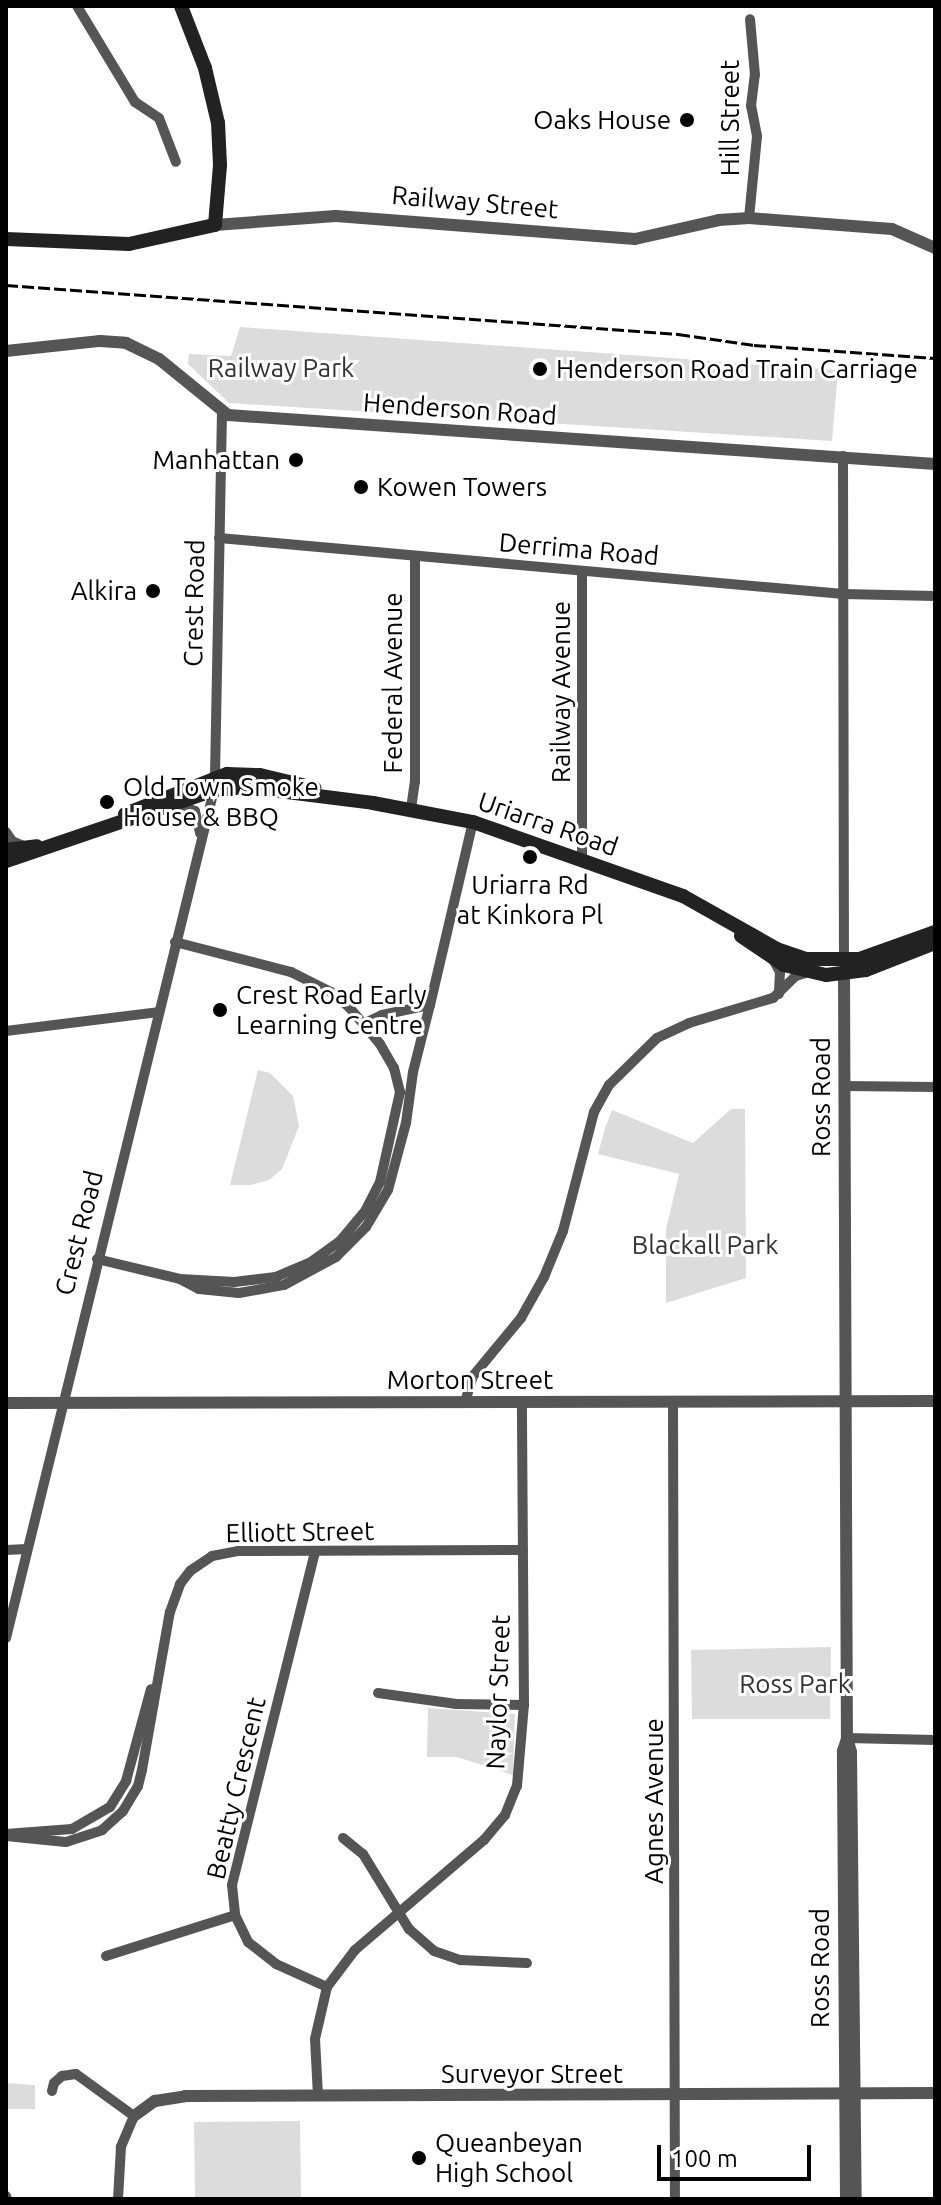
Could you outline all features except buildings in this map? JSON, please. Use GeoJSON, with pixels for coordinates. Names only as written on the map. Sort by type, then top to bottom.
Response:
{"type":"FeatureCollection","features":[{"type":"Feature","properties":{"kind":"main road"},"geometry":{"type":"LineString","coordinates":[[181,6],[216,106],[220,154],[215,225]]}},
{"type":"Feature","properties":{"kind":"main road","name":"Railway Street"},"geometry":{"type":"LineString","coordinates":[[6,239],[129,244],[215,225]]}},
{"type":"Feature","properties":{"kind":"main road","name":"Uriarra Road"},"geometry":{"type":"LineString","coordinates":[[6,861],[173,805],[215,783]]}},
{"type":"Feature","properties":{"kind":"main road","name":"Uriarra Road"},"geometry":{"type":"LineString","coordinates":[[96,829],[143,804],[215,783],[373,803],[473,822],[703,905],[783,952],[844,967],[935,932]]}},
{"type":"Feature","properties":{"kind":"main road","name":"Uriarra Road"},"geometry":{"type":"LineString","coordinates":[[6,850],[65,841]]}},
{"type":"Feature","properties":{"kind":"main road","name":"Uriarra Road"},"geometry":{"type":"LineString","coordinates":[[703,905],[772,960],[809,972],[844,967],[873,968],[935,943]]}},
{"type":"Feature","properties":{"kind":"street"},"geometry":{"type":"LineString","coordinates":[[77,6],[135,102],[159,118],[176,162]]}},
{"type":"Feature","properties":{"kind":"street","name":"Hill Street"},"geometry":{"type":"LineString","coordinates":[[749,218],[757,136],[751,106],[755,75],[750,19]]}},
{"type":"Feature","properties":{"kind":"street","name":"Railway Street"},"geometry":{"type":"LineString","coordinates":[[215,225],[336,216],[635,239],[719,220],[749,218],[892,229],[933,243]]}},
{"type":"Feature","properties":{"kind":"street"},"geometry":{"type":"LineString","coordinates":[[6,351],[100,341],[126,343],[159,359],[222,414]]}},
{"type":"Feature","properties":{"kind":"street","name":"Henderson Road"},"geometry":{"type":"LineString","coordinates":[[222,414],[935,464]]}},
{"type":"Feature","properties":{"kind":"street","name":"Crest Road"},"geometry":{"type":"LineString","coordinates":[[6,1638],[215,783],[222,414]]}},
{"type":"Feature","properties":{"kind":"street","name":"Ross Road"},"geometry":{"type":"LineString","coordinates":[[843,456],[847,1401],[847,1738],[843,1751],[850,2094],[856,2199]]}},
{"type":"Feature","properties":{"kind":"street","name":"Derrima Road"},"geometry":{"type":"LineString","coordinates":[[219,538],[843,594],[935,596]]}},
{"type":"Feature","properties":{"kind":"street","name":"Federal Avenue"},"geometry":{"type":"LineString","coordinates":[[411,809],[415,782],[415,556]]}},
{"type":"Feature","properties":{"kind":"street","name":"Railway Avenue"},"geometry":{"type":"LineString","coordinates":[[582,571],[582,860]]}},
{"type":"Feature","properties":{"kind":"street"},"geometry":{"type":"LineString","coordinates":[[173,805],[183,804],[195,811],[201,839]]}},
{"type":"Feature","properties":{"kind":"street"},"geometry":{"type":"LineString","coordinates":[[180,1279],[194,1288],[215,1292],[259,1291],[308,1276],[336,1257],[366,1227],[388,1190],[406,1123],[413,1072],[473,822]]}},
{"type":"Feature","properties":{"kind":"street"},"geometry":{"type":"LineString","coordinates":[[6,832],[12,841],[27,847]]}},
{"type":"Feature","properties":{"kind":"street"},"geometry":{"type":"LineString","coordinates":[[175,942],[291,972],[322,986],[346,1004],[388,1057],[400,1092]]}},
{"type":"Feature","properties":{"kind":"street"},"geometry":{"type":"LineString","coordinates":[[772,960],[781,975],[778,995]]}},
{"type":"Feature","properties":{"kind":"street"},"geometry":{"type":"LineString","coordinates":[[465,1402],[473,1376],[521,1318],[544,1277],[563,1231],[595,1108],[609,1085],[639,1052],[668,1032],[778,995],[798,975],[809,972]]}},
{"type":"Feature","properties":{"kind":"street"},"geometry":{"type":"LineString","coordinates":[[346,1004],[370,1012],[396,1012]]}},
{"type":"Feature","properties":{"kind":"street"},"geometry":{"type":"LineString","coordinates":[[363,1024],[396,1012],[430,1005]]}},
{"type":"Feature","properties":{"kind":"street"},"geometry":{"type":"LineString","coordinates":[[6,1031],[158,1012]]}},
{"type":"Feature","properties":{"kind":"street"},"geometry":{"type":"LineString","coordinates":[[97,1259],[180,1279],[234,1282],[276,1277],[311,1262],[340,1241],[366,1210],[380,1182],[400,1092],[413,1072]]}},
{"type":"Feature","properties":{"kind":"street"},"geometry":{"type":"LineString","coordinates":[[845,1086],[935,1087]]}},
{"type":"Feature","properties":{"kind":"street","name":"Morton Street"},"geometry":{"type":"LineString","coordinates":[[6,1403],[935,1401]]}},
{"type":"Feature","properties":{"kind":"street","name":"Naylor Street"},"geometry":{"type":"LineString","coordinates":[[318,2096],[315,2039],[327,1987],[355,1950],[399,1909],[484,1840],[505,1815],[517,1786],[524,1705],[522,1402]]}},
{"type":"Feature","properties":{"kind":"street","name":"Agnes Avenue"},"geometry":{"type":"LineString","coordinates":[[673,1403],[675,2199]]}},
{"type":"Feature","properties":{"kind":"street"},"geometry":{"type":"LineString","coordinates":[[6,1550],[27,1549]]}},
{"type":"Feature","properties":{"kind":"street","name":"Elliott Street"},"geometry":{"type":"LineString","coordinates":[[6,1835],[66,1842],[91,1836],[115,1820],[131,1799],[140,1778],[152,1722],[157,1672],[170,1612],[180,1584],[190,1571],[224,1552],[523,1550]]}},
{"type":"Feature","properties":{"kind":"street","name":"Beatty Crescent"},"geometry":{"type":"LineString","coordinates":[[315,1552],[232,1885],[235,1915],[248,1942],[276,1964],[327,1987]]}},
{"type":"Feature","properties":{"kind":"street"},"geometry":{"type":"LineString","coordinates":[[378,1693],[456,1704],[524,1705]]}},
{"type":"Feature","properties":{"kind":"street"},"geometry":{"type":"LineString","coordinates":[[847,1738],[935,1740]]}},
{"type":"Feature","properties":{"kind":"street"},"geometry":{"type":"LineString","coordinates":[[343,1838],[363,1854],[409,1929],[434,1951],[460,1960],[527,1963]]}},
{"type":"Feature","properties":{"kind":"street"},"geometry":{"type":"LineString","coordinates":[[106,1956],[235,1915]]}},
{"type":"Feature","properties":{"kind":"street"},"geometry":{"type":"LineString","coordinates":[[52,2091],[54,2083],[62,2076],[76,2074],[134,2116],[121,2147],[118,2199]]}},
{"type":"Feature","properties":{"kind":"street","name":"Surveyor Street"},"geometry":{"type":"LineString","coordinates":[[134,2116],[149,2104],[171,2097],[935,2093]]}},
{"type":"Feature","properties":{"kind":"street","name":"Ross Road"},"geometry":{"type":"LineString","coordinates":[[846,2199],[850,2094]]}},
{"type":"Feature","properties":{"kind":"green space","name":"Railway Park"},"geometry":{"type":"Polygon","coordinates":[[[240,327],[838,370],[832,441],[229,403],[188,364],[189,354],[231,356],[240,327]]]}},
{"type":"Feature","properties":{"kind":"green space"},"geometry":{"type":"Polygon","coordinates":[[[258,1070],[270,1073],[293,1096],[299,1126],[282,1169],[269,1180],[250,1185],[230,1185],[258,1070]]]}},
{"type":"Feature","properties":{"kind":"green space","name":"Blackall Park"},"geometry":{"type":"Polygon","coordinates":[[[731,1109],[745,1109],[746,1278],[666,1303],[666,1229],[679,1174],[598,1154],[605,1128],[612,1110],[693,1143],[731,1109]]]}},
{"type":"Feature","properties":{"kind":"green space","name":"Ross Park"},"geometry":{"type":"Polygon","coordinates":[[[831,1647],[830,1719],[692,1719],[691,1650],[831,1647]]]}},
{"type":"Feature","properties":{"kind":"green space"},"geometry":{"type":"Polygon","coordinates":[[[428,1708],[515,1714],[513,1775],[457,1757],[427,1757],[428,1708]]]}},
{"type":"Feature","properties":{"kind":"green space"},"geometry":{"type":"Polygon","coordinates":[[[6,2083],[35,2085],[35,2109],[6,2109],[6,2083]]]}},
{"type":"Feature","properties":{"kind":"green space"},"geometry":{"type":"Polygon","coordinates":[[[300,2121],[301,2199],[195,2199],[194,2122],[300,2121]]]}},
{"type":"Feature","properties":{"kind":"railway"},"geometry":{"type":"LineString","coordinates":[[6,285],[678,334],[754,345],[935,358]]}},
{"type":"Feature","properties":{"kind":"place","name":"Oaks House"},"geometry":{"type":"Point","coordinates":[687,120]}},
{"type":"Feature","properties":{"kind":"place","name":"Henderson Road Train Carriage"},"geometry":{"type":"Point","coordinates":[540,369]}},
{"type":"Feature","properties":{"kind":"place","name":"Manhattan"},"geometry":{"type":"Point","coordinates":[296,460]}},
{"type":"Feature","properties":{"kind":"place","name":"Kowen Towers"},"geometry":{"type":"Point","coordinates":[361,487]}},
{"type":"Feature","properties":{"kind":"place","name":"Alkira"},"geometry":{"type":"Point","coordinates":[153,591]}},
{"type":"Feature","properties":{"kind":"place","name":"Old Town Smoke House & BBQ"},"geometry":{"type":"Point","coordinates":[107,802]}},
{"type":"Feature","properties":{"kind":"place","name":"Uriarra Rd at Kinkora Pl"},"geometry":{"type":"Point","coordinates":[530,857]}},
{"type":"Feature","properties":{"kind":"place","name":"Crest Road Early Learning Centre"},"geometry":{"type":"Point","coordinates":[220,1010]}},
{"type":"Feature","properties":{"kind":"place","name":"Queanbeyan High School"},"geometry":{"type":"Point","coordinates":[419,2158]}}]}
